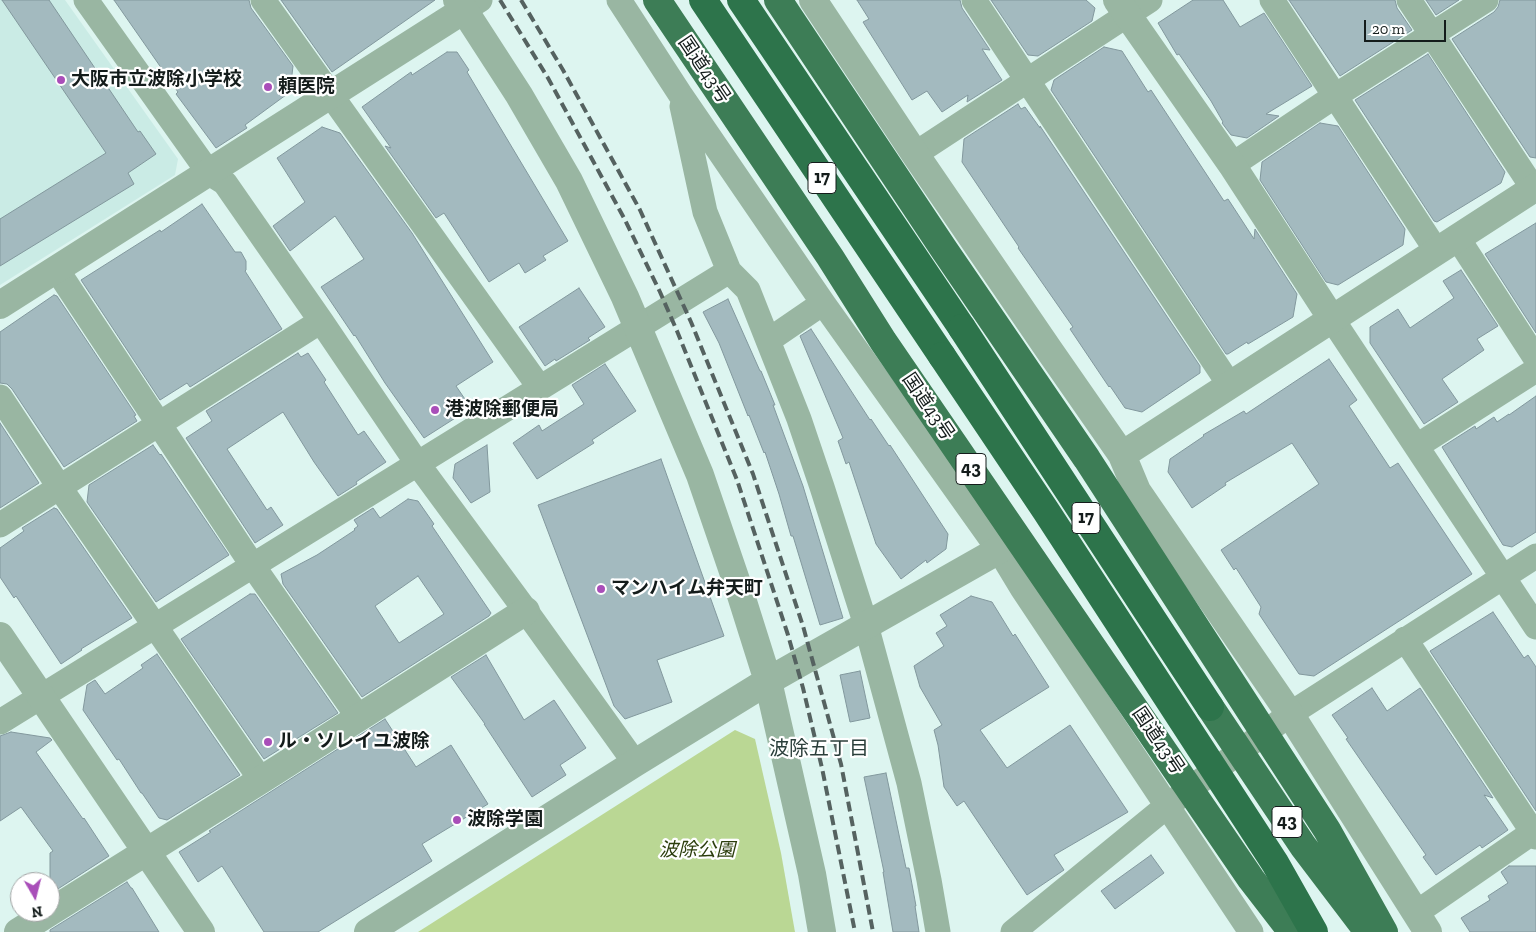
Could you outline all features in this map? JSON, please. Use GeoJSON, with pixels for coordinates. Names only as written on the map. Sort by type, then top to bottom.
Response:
{"type":"FeatureCollection","features":[{"type":"Feature","properties":{"kind":"highway","name":"国道43号"},"geometry":{"type":"LineString","coordinates":[[657,0],[824,249],[883,341],[1252,879],[1292,932]]}},
{"type":"Feature","properties":{"kind":"highway","name":"17"},"geometry":{"type":"LineString","coordinates":[[703,0],[1046,512],[1275,863],[1314,932]]}},
{"type":"Feature","properties":{"kind":"highway","name":"17"},"geometry":{"type":"LineString","coordinates":[[741,0],[962,328],[1210,707]]}},
{"type":"Feature","properties":{"kind":"highway","name":"43"},"geometry":{"type":"LineString","coordinates":[[778,0],[1092,467],[1327,830],[1384,932]]}},
{"type":"Feature","properties":{"kind":"highway","name":"43"},"geometry":{"type":"LineString","coordinates":[[1210,707],[1303,846],[1368,932]]}},
{"type":"Feature","properties":{"kind":"street"},"geometry":{"type":"LineString","coordinates":[[86,0],[209,173],[225,183],[322,321],[417,463],[635,763]]}},
{"type":"Feature","properties":{"kind":"street"},"geometry":{"type":"LineString","coordinates":[[263,0],[540,388]]}},
{"type":"Feature","properties":{"kind":"street"},"geometry":{"type":"LineString","coordinates":[[618,0],[823,303],[999,550],[1022,588],[1251,932]]}},
{"type":"Feature","properties":{"kind":"street"},"geometry":{"type":"LineString","coordinates":[[814,0],[915,154],[1122,455],[1137,491],[1290,714],[1422,923],[1535,833],[1405,639]]}},
{"type":"Feature","properties":{"kind":"street"},"geometry":{"type":"LineString","coordinates":[[974,0],[1229,384]]}},
{"type":"Feature","properties":{"kind":"street"},"geometry":{"type":"LineString","coordinates":[[915,154],[1027,80],[1122,8],[1150,0]]}},
{"type":"Feature","properties":{"kind":"street"},"geometry":{"type":"LineString","coordinates":[[1272,0],[1335,96],[1536,358]]}},
{"type":"Feature","properties":{"kind":"street"},"geometry":{"type":"LineString","coordinates":[[1122,455],[1535,187],[1409,0]]}},
{"type":"Feature","properties":{"kind":"street"},"geometry":{"type":"LineString","coordinates":[[1232,165],[1335,96],[1486,0]]}},
{"type":"Feature","properties":{"kind":"street"},"geometry":{"type":"LineString","coordinates":[[0,305],[330,95],[467,3],[569,181],[638,328],[700,475],[739,588],[768,681],[812,874],[822,932]]}},
{"type":"Feature","properties":{"kind":"street"},"geometry":{"type":"LineString","coordinates":[[1122,8],[1232,165],[1536,627]]}},
{"type":"Feature","properties":{"kind":"street"},"geometry":{"type":"LineString","coordinates":[[680,94],[705,212],[729,271],[748,290],[769,340],[799,419],[866,625],[908,783],[938,932]]}},
{"type":"Feature","properties":{"kind":"street"},"geometry":{"type":"LineString","coordinates":[[57,270],[253,566],[360,718]]}},
{"type":"Feature","properties":{"kind":"street"},"geometry":{"type":"LineString","coordinates":[[0,722],[729,271]]}},
{"type":"Feature","properties":{"kind":"street"},"geometry":{"type":"LineString","coordinates":[[769,340],[823,303]]}},
{"type":"Feature","properties":{"kind":"street"},"geometry":{"type":"LineString","coordinates":[[0,525],[322,321]]}},
{"type":"Feature","properties":{"kind":"street"},"geometry":{"type":"LineString","coordinates":[[1417,446],[1536,370]]}},
{"type":"Feature","properties":{"kind":"street"},"geometry":{"type":"LineString","coordinates":[[0,397],[60,488],[261,780]]}},
{"type":"Feature","properties":{"kind":"street"},"geometry":{"type":"LineString","coordinates":[[368,932],[768,681],[999,550]]}},
{"type":"Feature","properties":{"kind":"street"},"geometry":{"type":"LineString","coordinates":[[1012,932],[1167,806],[1290,714],[1536,556]]}},
{"type":"Feature","properties":{"kind":"street"},"geometry":{"type":"LineString","coordinates":[[60,906],[360,718],[526,611]]}},
{"type":"Feature","properties":{"kind":"street"},"geometry":{"type":"LineString","coordinates":[[0,636],[201,932]]}},
{"type":"Feature","properties":{"kind":"street"},"geometry":{"type":"LineString","coordinates":[[18,932],[34,922]]}},
{"type":"Feature","properties":{"kind":"shaded area","name":"大阪市立波除小学校"},"geometry":{"type":"Polygon","coordinates":[[[0,0],[65,0],[178,159],[175,175],[0,285],[0,0]]]}},
{"type":"Feature","properties":{"kind":"green space","name":"波除公園"},"geometry":{"type":"Polygon","coordinates":[[[735,730],[755,739],[781,853],[795,932],[418,932],[735,730]]]}},
{"type":"Feature","properties":{"kind":"building"},"geometry":{"type":"Polygon","coordinates":[[[2,0],[49,0],[138,132],[140,131],[156,154],[128,173],[134,184],[0,266],[0,219],[106,153],[2,0]]]}},
{"type":"Feature","properties":{"kind":"building"},"geometry":{"type":"Polygon","coordinates":[[[114,0],[249,0],[251,8],[293,66],[290,92],[245,125],[247,128],[216,148],[176,94],[178,92],[114,0]]]}},
{"type":"Feature","properties":{"kind":"building"},"geometry":{"type":"Polygon","coordinates":[[[281,0],[435,0],[332,72],[281,0]]]}},
{"type":"Feature","properties":{"kind":"building"},"geometry":{"type":"Polygon","coordinates":[[[857,0],[960,0],[962,8],[990,50],[982,49],[1002,80],[967,102],[968,95],[942,112],[927,91],[912,100],[863,22],[869,19],[857,0]]]}},
{"type":"Feature","properties":{"kind":"building"},"geometry":{"type":"Polygon","coordinates":[[[991,0],[1086,0],[1095,8],[1092,21],[1038,56],[1028,55],[991,0]]]}},
{"type":"Feature","properties":{"kind":"building"},"geometry":{"type":"Polygon","coordinates":[[[1193,0],[1223,0],[1240,27],[1264,13],[1312,86],[1266,114],[1279,116],[1247,138],[1231,135],[1222,123],[1211,101],[1179,54],[1177,55],[1158,23],[1193,0]]]}},
{"type":"Feature","properties":{"kind":"building"},"geometry":{"type":"Polygon","coordinates":[[[1289,0],[1395,0],[1397,8],[1412,30],[1340,76],[1289,0]]]}},
{"type":"Feature","properties":{"kind":"building"},"geometry":{"type":"Polygon","coordinates":[[[1426,0],[1459,0],[1436,15],[1426,0]]]}},
{"type":"Feature","properties":{"kind":"building"},"geometry":{"type":"Polygon","coordinates":[[[1500,0],[1536,0],[1536,158],[1530,157],[1452,39],[1494,12],[1500,0]]]}},
{"type":"Feature","properties":{"kind":"building"},"geometry":{"type":"Polygon","coordinates":[[[1104,47],[1122,51],[1148,92],[1151,90],[1224,201],[1228,199],[1254,239],[1255,229],[1297,294],[1293,317],[1228,354],[1226,354],[1051,90],[1054,80],[1104,47]]]}},
{"type":"Feature","properties":{"kind":"building"},"geometry":{"type":"Polygon","coordinates":[[[447,52],[457,52],[469,70],[467,72],[568,241],[543,256],[546,260],[525,273],[519,263],[489,282],[444,213],[436,218],[385,146],[391,148],[362,107],[411,72],[412,75],[447,52]]]}},
{"type":"Feature","properties":{"kind":"building"},"geometry":{"type":"Polygon","coordinates":[[[1428,54],[1505,172],[1501,183],[1437,222],[1434,221],[1355,100],[1428,54]]]}},
{"type":"Feature","properties":{"kind":"building"},"geometry":{"type":"Polygon","coordinates":[[[1018,104],[1021,109],[1025,107],[1040,128],[1040,126],[1200,366],[1200,373],[1142,412],[1125,408],[1109,387],[1070,329],[1073,327],[1018,248],[962,162],[964,139],[1018,104]]]}},
{"type":"Feature","properties":{"kind":"building"},"geometry":{"type":"Polygon","coordinates":[[[1320,123],[1338,126],[1405,229],[1403,245],[1338,285],[1326,282],[1260,180],[1262,162],[1320,123]]]}},
{"type":"Feature","properties":{"kind":"building"},"geometry":{"type":"Polygon","coordinates":[[[322,127],[340,133],[412,233],[493,362],[456,386],[471,408],[424,438],[321,287],[364,259],[335,216],[290,251],[273,226],[305,202],[277,158],[322,127]]]}},
{"type":"Feature","properties":{"kind":"building"},"geometry":{"type":"Polygon","coordinates":[[[202,204],[235,252],[241,252],[246,261],[245,271],[282,329],[190,387],[187,383],[160,400],[81,280],[160,230],[161,232],[202,204]]]}},
{"type":"Feature","properties":{"kind":"building"},"geometry":{"type":"Polygon","coordinates":[[[1536,223],[1536,333],[1485,254],[1536,223]]]}},
{"type":"Feature","properties":{"kind":"building"},"geometry":{"type":"Polygon","coordinates":[[[1461,270],[1498,326],[1477,339],[1484,350],[1442,379],[1458,402],[1424,424],[1370,343],[1370,327],[1398,309],[1410,328],[1454,298],[1443,281],[1461,270]]]}},
{"type":"Feature","properties":{"kind":"building"},"geometry":{"type":"Polygon","coordinates":[[[579,288],[605,327],[588,338],[590,340],[545,366],[519,327],[579,288]]]}},
{"type":"Feature","properties":{"kind":"building"},"geometry":{"type":"Polygon","coordinates":[[[54,295],[57,296],[136,415],[134,416],[137,421],[64,467],[12,389],[7,384],[0,383],[0,332],[54,295]]]}},
{"type":"Feature","properties":{"kind":"building"},"geometry":{"type":"Polygon","coordinates":[[[728,299],[775,405],[773,405],[803,486],[843,618],[820,625],[765,452],[748,416],[719,343],[703,312],[728,299]]]}},
{"type":"Feature","properties":{"kind":"building"},"geometry":{"type":"Polygon","coordinates":[[[811,329],[870,420],[890,445],[948,534],[946,549],[927,563],[926,560],[901,579],[876,544],[849,462],[846,464],[838,441],[843,438],[800,336],[811,329]]]}},
{"type":"Feature","properties":{"kind":"building"},"geometry":{"type":"Polygon","coordinates":[[[298,353],[301,357],[308,353],[358,435],[364,431],[386,462],[338,496],[283,412],[227,449],[267,510],[271,507],[283,525],[255,543],[186,438],[212,421],[206,411],[298,353]]]}},
{"type":"Feature","properties":{"kind":"building"},"geometry":{"type":"Polygon","coordinates":[[[1329,359],[1357,400],[1349,406],[1390,468],[1398,463],[1472,574],[1314,676],[1299,674],[1259,614],[1261,607],[1236,568],[1234,570],[1221,550],[1319,484],[1292,443],[1225,483],[1226,485],[1192,508],[1168,472],[1170,459],[1203,435],[1244,411],[1246,414],[1329,359]]]}},
{"type":"Feature","properties":{"kind":"building"},"geometry":{"type":"Polygon","coordinates":[[[605,364],[636,411],[592,440],[594,443],[537,479],[513,443],[539,425],[542,431],[584,404],[572,385],[605,364]]]}},
{"type":"Feature","properties":{"kind":"building"},"geometry":{"type":"Polygon","coordinates":[[[1536,396],[1536,532],[1512,547],[1503,545],[1442,447],[1475,426],[1476,429],[1494,417],[1497,422],[1536,396]]]}},
{"type":"Feature","properties":{"kind":"building"},"geometry":{"type":"Polygon","coordinates":[[[0,423],[39,483],[0,508],[0,423]]]}},
{"type":"Feature","properties":{"kind":"building"},"geometry":{"type":"Polygon","coordinates":[[[153,445],[229,555],[156,602],[87,502],[89,485],[153,445]]]}},
{"type":"Feature","properties":{"kind":"building"},"geometry":{"type":"Polygon","coordinates":[[[487,445],[490,492],[471,503],[453,478],[455,464],[487,445]]]}},
{"type":"Feature","properties":{"kind":"building","name":"マンハイム弁天町"},"geometry":{"type":"Polygon","coordinates":[[[661,459],[724,636],[657,660],[672,702],[625,719],[614,706],[538,505],[661,459]]]}},
{"type":"Feature","properties":{"kind":"building"},"geometry":{"type":"Polygon","coordinates":[[[408,499],[418,501],[434,524],[432,526],[491,613],[362,697],[283,584],[281,574],[317,555],[355,530],[358,526],[354,520],[373,508],[380,518],[408,499]],[[418,576],[375,606],[399,643],[444,614],[418,576]]]}},
{"type":"Feature","properties":{"kind":"building"},"geometry":{"type":"Polygon","coordinates":[[[54,508],[57,509],[132,618],[81,649],[61,664],[16,596],[14,598],[0,577],[0,548],[24,531],[22,528],[54,508]]]}},
{"type":"Feature","properties":{"kind":"building"},"geometry":{"type":"Polygon","coordinates":[[[250,594],[255,594],[338,713],[264,759],[181,639],[250,594]]]}},
{"type":"Feature","properties":{"kind":"building"},"geometry":{"type":"Polygon","coordinates":[[[971,596],[992,602],[1049,687],[980,730],[1007,768],[1070,725],[1128,812],[1054,855],[1064,870],[1027,895],[964,801],[957,806],[944,787],[934,730],[942,725],[920,687],[914,666],[944,646],[936,633],[947,626],[940,615],[971,596]]]}},
{"type":"Feature","properties":{"kind":"building"},"geometry":{"type":"Polygon","coordinates":[[[1493,612],[1524,658],[1528,655],[1536,667],[1536,811],[1430,651],[1493,612]]]}},
{"type":"Feature","properties":{"kind":"building"},"geometry":{"type":"Polygon","coordinates":[[[157,654],[240,775],[167,820],[159,818],[83,710],[87,685],[95,680],[105,694],[143,668],[141,665],[157,654]]]}},
{"type":"Feature","properties":{"kind":"building"},"geometry":{"type":"Polygon","coordinates":[[[486,655],[524,720],[554,700],[586,748],[560,765],[566,775],[532,797],[485,724],[451,677],[486,655]]]}},
{"type":"Feature","properties":{"kind":"building"},"geometry":{"type":"Polygon","coordinates":[[[860,671],[870,718],[850,722],[840,675],[860,671]]]}},
{"type":"Feature","properties":{"kind":"building"},"geometry":{"type":"Polygon","coordinates":[[[1372,688],[1387,711],[1420,688],[1493,798],[1484,795],[1508,830],[1482,848],[1480,845],[1436,875],[1423,857],[1426,855],[1346,739],[1348,738],[1332,715],[1372,688]]]}},
{"type":"Feature","properties":{"kind":"building"},"geometry":{"type":"Polygon","coordinates":[[[385,719],[416,767],[451,745],[488,804],[422,844],[432,861],[318,932],[264,932],[222,866],[198,882],[179,852],[385,719]]]}},
{"type":"Feature","properties":{"kind":"building"},"geometry":{"type":"Polygon","coordinates":[[[11,732],[50,738],[52,740],[36,752],[109,856],[60,888],[60,872],[50,872],[50,853],[53,851],[21,807],[0,821],[0,736],[11,732]]]}},
{"type":"Feature","properties":{"kind":"building"},"geometry":{"type":"Polygon","coordinates":[[[886,773],[906,868],[909,868],[919,932],[893,932],[884,872],[864,777],[886,773]]]}},
{"type":"Feature","properties":{"kind":"building"},"geometry":{"type":"Polygon","coordinates":[[[1151,855],[1164,873],[1115,909],[1101,891],[1151,855]]]}},
{"type":"Feature","properties":{"kind":"building"},"geometry":{"type":"Polygon","coordinates":[[[1509,866],[1536,866],[1536,932],[1470,932],[1461,918],[1490,900],[1488,896],[1508,883],[1501,872],[1509,866]]]}},
{"type":"Feature","properties":{"kind":"building"},"geometry":{"type":"Polygon","coordinates":[[[127,882],[159,932],[50,932],[50,930],[127,882]]]}},
{"type":"Feature","properties":{"kind":"railway"},"geometry":{"type":"LineString","coordinates":[[500,0],[548,78],[624,218],[677,331],[737,480],[788,635],[803,688],[822,768],[855,932]]}},
{"type":"Feature","properties":{"kind":"railway"},"geometry":{"type":"LineString","coordinates":[[521,0],[563,70],[640,210],[691,322],[753,474],[803,626],[841,764],[873,932]]}},
{"type":"Feature","properties":{"kind":"place","name":"大阪市立波除小学校"},"geometry":{"type":"Point","coordinates":[61,80]}},
{"type":"Feature","properties":{"kind":"place","name":"頼医院"},"geometry":{"type":"Point","coordinates":[268,87]}},
{"type":"Feature","properties":{"kind":"place","name":"港波除郵便局"},"geometry":{"type":"Point","coordinates":[435,410]}},
{"type":"Feature","properties":{"kind":"place","name":"マンハイム弁天町"},"geometry":{"type":"Point","coordinates":[601,589]}},
{"type":"Feature","properties":{"kind":"place","name":"ル・ソレイユ波除"},"geometry":{"type":"Point","coordinates":[268,742]}},
{"type":"Feature","properties":{"kind":"place","name":"波除学園"},"geometry":{"type":"Point","coordinates":[457,820]}},
{"type":"Feature","properties":{"kind":"district","name":"波除五丁目"},"geometry":{"type":"Point","coordinates":[819,749]}}]}
